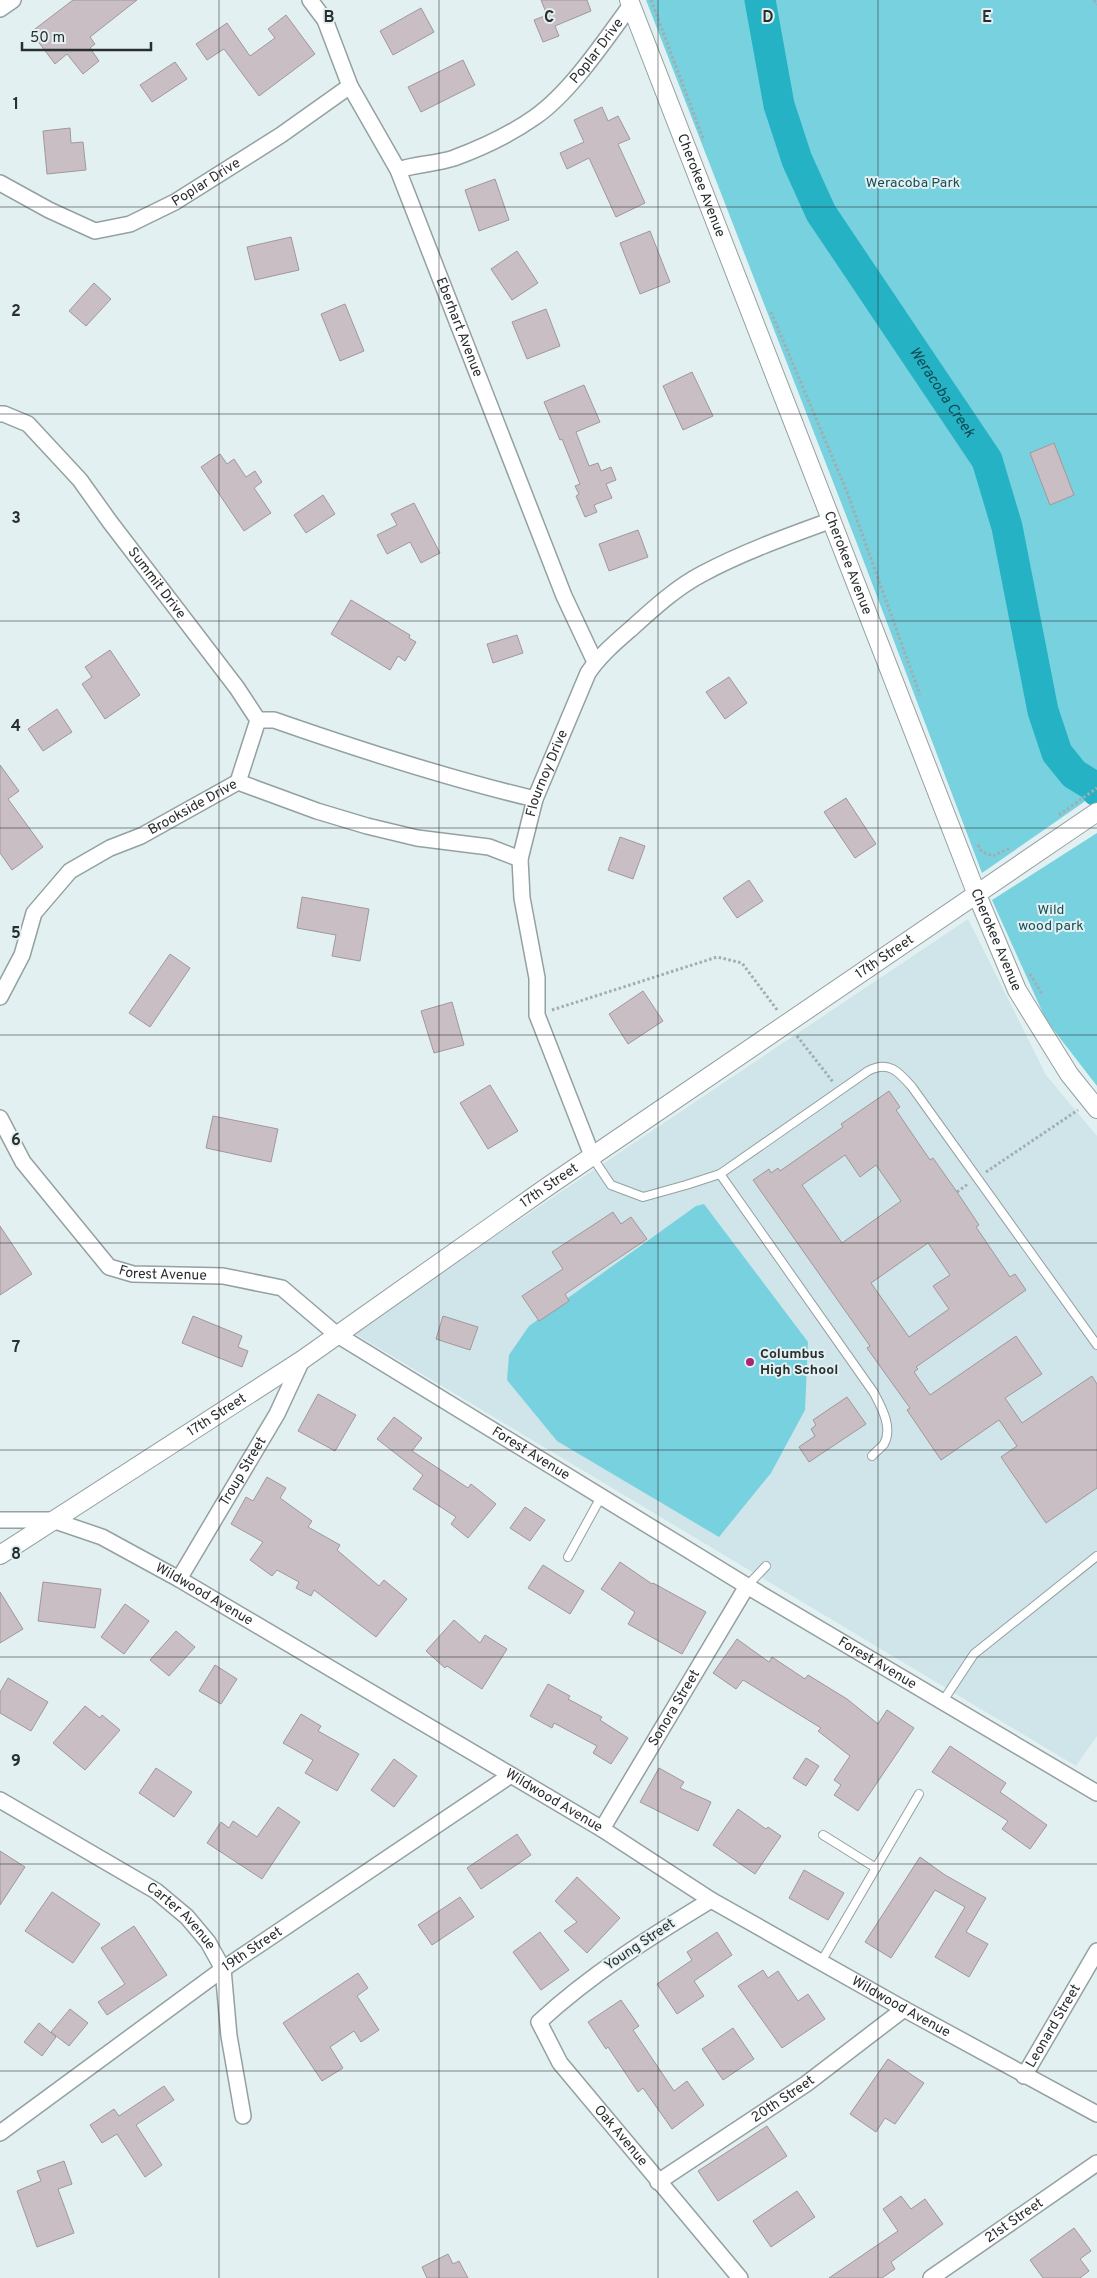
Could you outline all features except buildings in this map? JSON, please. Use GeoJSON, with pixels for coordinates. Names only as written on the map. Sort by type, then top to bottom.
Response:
{"type":"FeatureCollection","features":[{"type":"Feature","properties":{"kind":"street"},"geometry":{"type":"LineString","coordinates":[[0,9],[13,0]]}},
{"type":"Feature","properties":{"kind":"street","name":"Eberhart Avenue"},"geometry":{"type":"LineString","coordinates":[[310,0],[325,20],[350,86],[398,170],[564,596],[595,662]]}},
{"type":"Feature","properties":{"kind":"street","name":"Poplar Drive"},"geometry":{"type":"LineString","coordinates":[[398,170],[452,158],[513,130],[536,116],[564,90],[597,50],[630,2]]}},
{"type":"Feature","properties":{"kind":"street","name":"Cherokee Avenue"},"geometry":{"type":"LineString","coordinates":[[630,2],[977,895],[1018,990],[1069,1074],[1097,1109]]}},
{"type":"Feature","properties":{"kind":"street","name":"Poplar Drive"},"geometry":{"type":"LineString","coordinates":[[0,183],[49,210],[94,231],[130,224],[175,202],[281,135],[350,86]]}},
{"type":"Feature","properties":{"kind":"street","name":"Summit Drive"},"geometry":{"type":"LineString","coordinates":[[0,414],[28,424],[80,480],[237,688],[258,720]]}},
{"type":"Feature","properties":{"kind":"street","name":"Flournoy Drive"},"geometry":{"type":"LineString","coordinates":[[593,1158],[536,1015],[537,978],[522,898],[520,859],[535,799],[588,673],[595,662],[664,599],[701,574],[785,537],[832,520]]}},
{"type":"Feature","properties":{"kind":"street"},"geometry":{"type":"LineString","coordinates":[[238,782],[258,720],[274,720],[390,760],[535,799]]}},
{"type":"Feature","properties":{"kind":"street","name":"Brookside Drive"},"geometry":{"type":"LineString","coordinates":[[0,997],[22,955],[34,913],[70,871],[110,848],[141,836],[238,782],[317,811],[367,826],[417,838],[489,847],[520,859]]}},
{"type":"Feature","properties":{"kind":"street","name":"17th Street"},"geometry":{"type":"LineString","coordinates":[[0,1555],[302,1360],[336,1334],[1093,815]]}},
{"type":"Feature","properties":{"kind":"street","name":"Forest Avenue"},"geometry":{"type":"LineString","coordinates":[[0,1118],[23,1162],[109,1267],[133,1274],[223,1276],[282,1288],[336,1334],[747,1586],[1097,1793]]}},
{"type":"Feature","properties":{"kind":"street","name":"Troup Street"},"geometry":{"type":"LineString","coordinates":[[179,1579],[277,1414],[302,1360]]}},
{"type":"Feature","properties":{"kind":"street","name":"Wildwood Avenue"},"geometry":{"type":"LineString","coordinates":[[0,1520],[52,1520],[102,1538],[179,1579],[602,1829],[711,1900],[1024,2076],[1097,2114]]}},
{"type":"Feature","properties":{"kind":"street","name":"Sonora Street"},"geometry":{"type":"LineString","coordinates":[[602,1829],[747,1586]]}},
{"type":"Feature","properties":{"kind":"street","name":"19th Street"},"geometry":{"type":"LineString","coordinates":[[0,2133],[223,1969],[512,1775]]}},
{"type":"Feature","properties":{"kind":"street","name":"Carter Avenue"},"geometry":{"type":"LineString","coordinates":[[0,1800],[156,1891],[187,1917],[208,1942],[223,1969],[229,2036],[243,2116]]}},
{"type":"Feature","properties":{"kind":"street","name":"Young Street"},"geometry":{"type":"LineString","coordinates":[[572,1993],[638,1944],[711,1900]]}},
{"type":"Feature","properties":{"kind":"street","name":"Leonard Street"},"geometry":{"type":"LineString","coordinates":[[1024,2076],[1097,1951]]}},
{"type":"Feature","properties":{"kind":"street","name":"Oak Avenue"},"geometry":{"type":"LineString","coordinates":[[572,1993],[539,2022],[560,2063],[740,2278]]}},
{"type":"Feature","properties":{"kind":"street","name":"20th Street"},"geometry":{"type":"LineString","coordinates":[[658,2182],[806,2084],[904,2009]]}},
{"type":"Feature","properties":{"kind":"street","name":"21st Street"},"geometry":{"type":"LineString","coordinates":[[931,2278],[1097,2163]]}},
{"type":"Feature","properties":{"kind":"lane"},"geometry":{"type":"LineString","coordinates":[[593,1158],[611,1185],[643,1197],[720,1174],[840,1090],[878,1066],[890,1067],[912,1087],[1097,1345]]}},
{"type":"Feature","properties":{"kind":"lane"},"geometry":{"type":"LineString","coordinates":[[720,1174],[882,1408],[888,1428],[884,1444],[872,1456]]}},
{"type":"Feature","properties":{"kind":"lane"},"geometry":{"type":"LineString","coordinates":[[568,1556],[601,1497]]}},
{"type":"Feature","properties":{"kind":"lane"},"geometry":{"type":"LineString","coordinates":[[943,1702],[974,1654],[1097,1556]]}},
{"type":"Feature","properties":{"kind":"lane"},"geometry":{"type":"LineString","coordinates":[[747,1586],[766,1566]]}},
{"type":"Feature","properties":{"kind":"lane"},"geometry":{"type":"LineString","coordinates":[[821,1962],[919,1794]]}},
{"type":"Feature","properties":{"kind":"lane"},"geometry":{"type":"LineString","coordinates":[[823,1835],[876,1868]]}},
{"type":"Feature","properties":{"kind":"path"},"geometry":{"type":"LineString","coordinates":[[651,0],[708,150]]}},
{"type":"Feature","properties":{"kind":"path"},"geometry":{"type":"LineString","coordinates":[[1094,0],[1097,5]]}},
{"type":"Feature","properties":{"kind":"path"},"geometry":{"type":"LineString","coordinates":[[769,308],[846,492],[923,703]]}},
{"type":"Feature","properties":{"kind":"path"},"geometry":{"type":"LineString","coordinates":[[1052,820],[1097,788]]}},
{"type":"Feature","properties":{"kind":"path"},"geometry":{"type":"LineString","coordinates":[[973,839],[982,852],[993,856],[1013,848]]}},
{"type":"Feature","properties":{"kind":"path"},"geometry":{"type":"LineString","coordinates":[[536,1015],[717,957],[742,963],[840,1090]]}},
{"type":"Feature","properties":{"kind":"path"},"geometry":{"type":"LineString","coordinates":[[1027,967],[1045,1001]]}},
{"type":"Feature","properties":{"kind":"path"},"geometry":{"type":"LineString","coordinates":[[1002,1161],[1062,1120]]}},
{"type":"Feature","properties":{"kind":"path"},"geometry":{"type":"LineString","coordinates":[[957,1192],[965,1187]]}},
{"type":"Feature","properties":{"kind":"shaded area","name":"Columbus High School"},"geometry":{"type":"Polygon","coordinates":[[[968,919],[1046,1075],[1097,1136],[1097,1736],[1076,1766],[352,1332],[968,919]]]}},
{"type":"Feature","properties":{"kind":"green space","name":"Weracoba Park"},"geometry":{"type":"Polygon","coordinates":[[[646,0],[1097,0],[1097,793],[982,873],[856,541],[646,0]]]}},
{"type":"Feature","properties":{"kind":"green space","name":"Wild wood park"},"geometry":{"type":"Polygon","coordinates":[[[1097,833],[1097,1086],[1046,1020],[992,900],[1097,833]]]}},
{"type":"Feature","properties":{"kind":"green space"},"geometry":{"type":"Polygon","coordinates":[[[704,1204],[808,1342],[805,1410],[771,1473],[719,1537],[557,1441],[507,1380],[509,1355],[529,1326],[696,1206],[704,1204]]]}},
{"type":"Feature","properties":{"kind":"waterway","name":"Weracoba Creek"},"geometry":{"type":"LineString","coordinates":[[760,0],[779,105],[797,160],[821,213],[987,460],[1007,527],[1043,711],[1057,753],[1074,774],[1092,785],[1097,791]]}},
{"type":"Feature","properties":{"kind":"place","name":"Columbus High School"},"geometry":{"type":"Point","coordinates":[750,1362]}}]}
